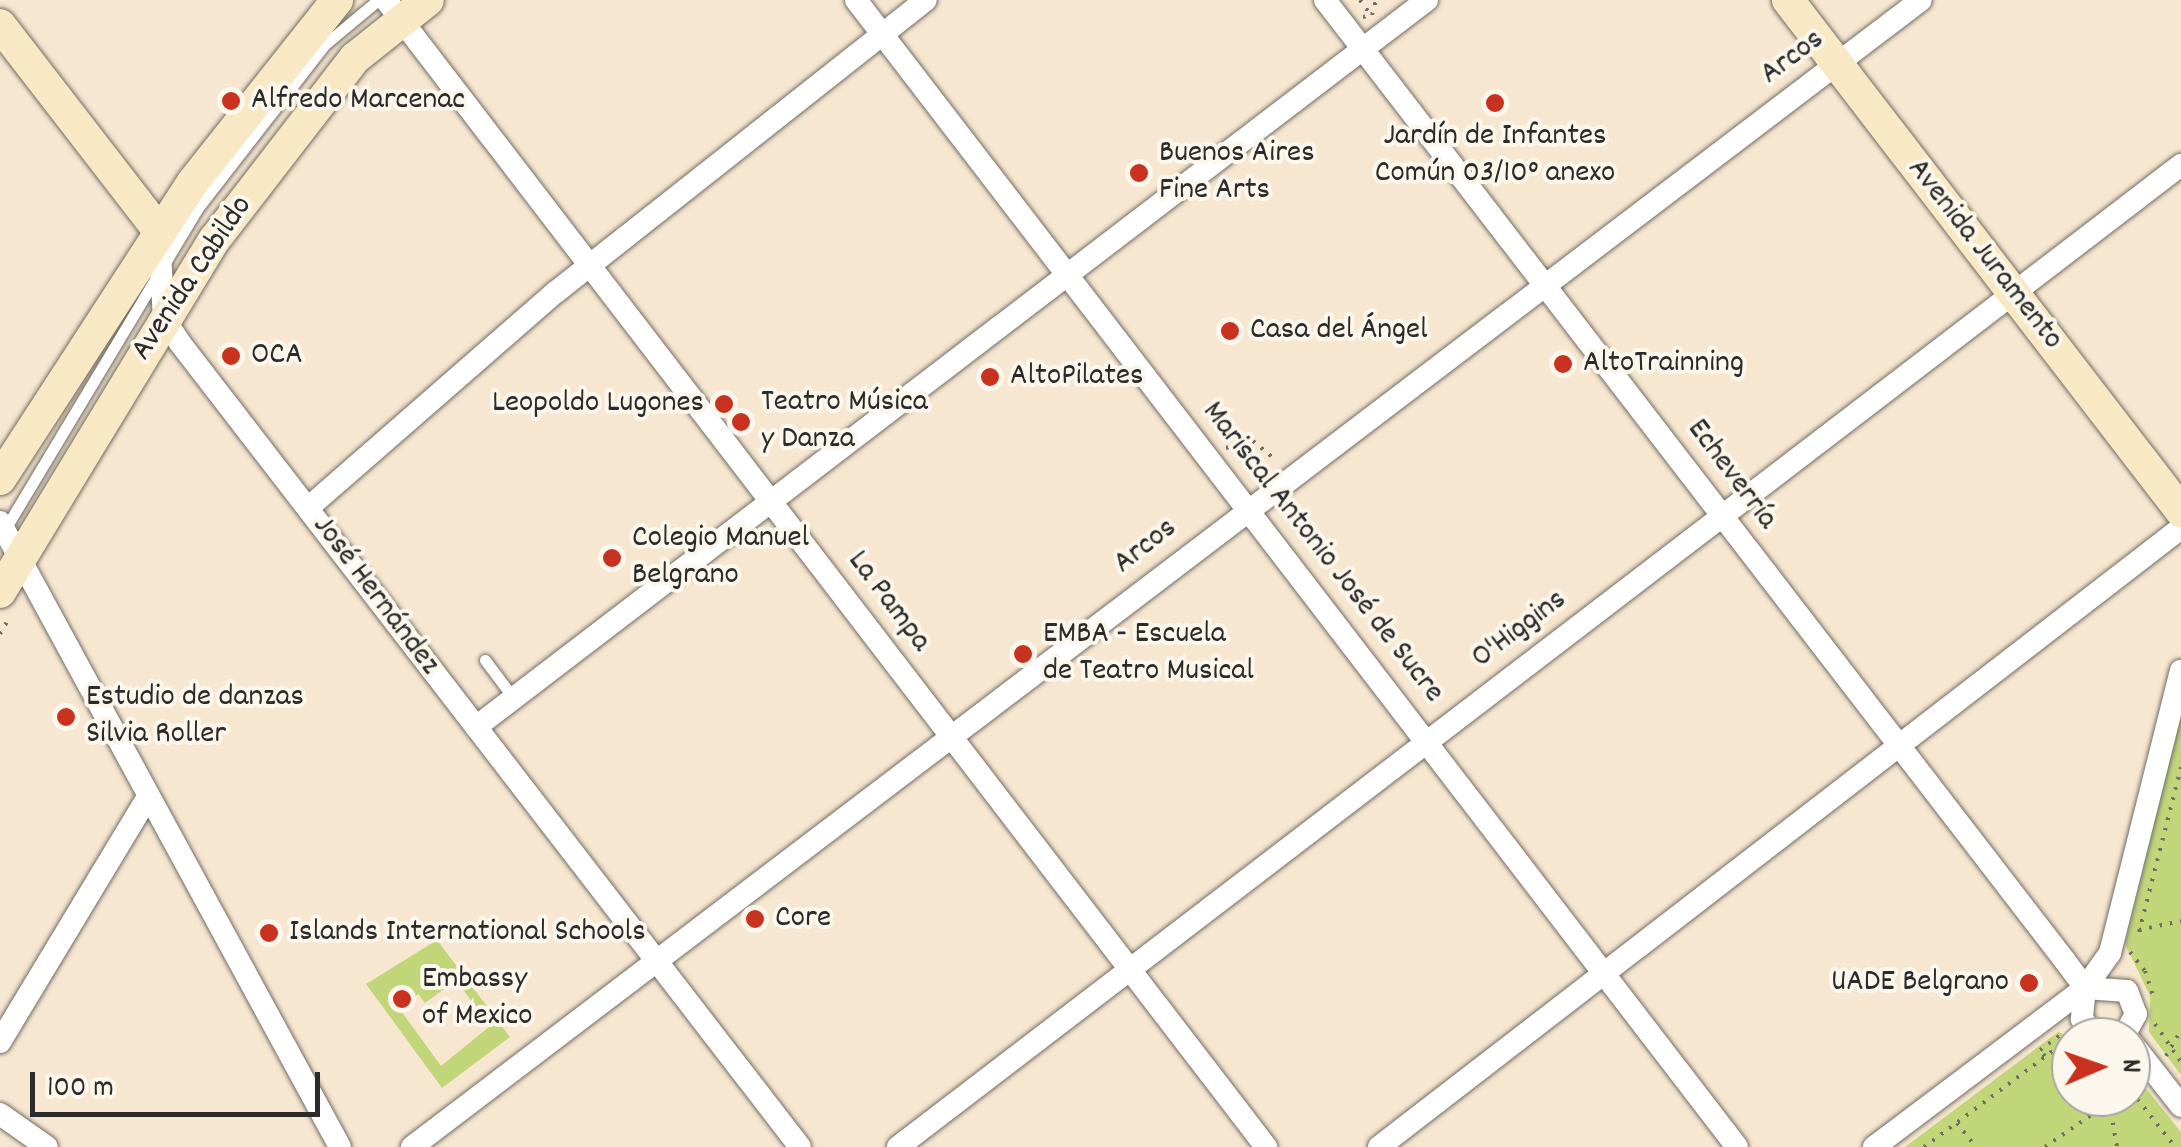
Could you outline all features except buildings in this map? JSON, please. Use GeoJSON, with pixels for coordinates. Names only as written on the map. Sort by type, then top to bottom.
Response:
{"type":"FeatureCollection","features":[{"type":"Feature","properties":{"kind":"main road","name":"Avenida Cabildo"},"geometry":{"type":"LineString","coordinates":[[0,479],[158,231],[337,0]]}},
{"type":"Feature","properties":{"kind":"main road","name":"Avenida Cabildo"},"geometry":{"type":"LineString","coordinates":[[0,592],[6,544],[163,306],[392,6],[428,0]]}},
{"type":"Feature","properties":{"kind":"main road","name":"Avenida Juramento"},"geometry":{"type":"LineString","coordinates":[[1788,0],[2181,511]]}},
{"type":"Feature","properties":{"kind":"main road"},"geometry":{"type":"LineString","coordinates":[[0,25],[158,231]]}},
{"type":"Feature","properties":{"kind":"street","name":"Mariscal Antonio José de Sucre"},"geometry":{"type":"LineString","coordinates":[[856,0],[1737,1147]]}},
{"type":"Feature","properties":{"kind":"street"},"geometry":{"type":"LineString","coordinates":[[308,508],[590,265],[926,0]]}},
{"type":"Feature","properties":{"kind":"street","name":"Echeverría"},"geometry":{"type":"LineString","coordinates":[[1326,0],[2085,988],[2082,1017]]}},
{"type":"Feature","properties":{"kind":"street"},"geometry":{"type":"LineString","coordinates":[[476,727],[1427,0]]}},
{"type":"Feature","properties":{"kind":"street","name":"Arcos"},"geometry":{"type":"LineString","coordinates":[[412,1147],[660,964],[1289,477],[1922,0]]}},
{"type":"Feature","properties":{"kind":"street","name":"La Pampa"},"geometry":{"type":"LineString","coordinates":[[392,6],[1266,1147]]}},
{"type":"Feature","properties":{"kind":"street","name":"O'Higgins"},"geometry":{"type":"LineString","coordinates":[[898,1147],[2181,165]]}},
{"type":"Feature","properties":{"kind":"street"},"geometry":{"type":"LineString","coordinates":[[158,231],[163,306]]}},
{"type":"Feature","properties":{"kind":"street","name":"José Hernández"},"geometry":{"type":"LineString","coordinates":[[163,306],[308,508],[800,1147]]}},
{"type":"Feature","properties":{"kind":"street"},"geometry":{"type":"LineString","coordinates":[[1379,1147],[2181,528]]}},
{"type":"Feature","properties":{"kind":"street"},"geometry":{"type":"LineString","coordinates":[[6,544],[340,1147]]}},
{"type":"Feature","properties":{"kind":"street"},"geometry":{"type":"LineString","coordinates":[[1874,1147],[2085,988],[2112,945],[2181,671]]}},
{"type":"Feature","properties":{"kind":"street"},"geometry":{"type":"LineString","coordinates":[[0,1042],[148,798]]}},
{"type":"Feature","properties":{"kind":"street"},"geometry":{"type":"LineString","coordinates":[[2085,988],[2127,991],[2135,1017]]}},
{"type":"Feature","properties":{"kind":"street"},"geometry":{"type":"LineString","coordinates":[[2151,1068],[2181,1106]]}},
{"type":"Feature","properties":{"kind":"street"},"geometry":{"type":"LineString","coordinates":[[0,1114],[47,1147]]}},
{"type":"Feature","properties":{"kind":"lane"},"geometry":{"type":"LineString","coordinates":[[6,544],[198,209],[324,45],[392,6]]}},
{"type":"Feature","properties":{"kind":"lane"},"geometry":{"type":"LineString","coordinates":[[485,660],[512,696]]}},
{"type":"Feature","properties":{"kind":"path"},"geometry":{"type":"LineString","coordinates":[[1360,0],[1372,16]]}},
{"type":"Feature","properties":{"kind":"path"},"geometry":{"type":"LineString","coordinates":[[1372,16],[1376,0]]}},
{"type":"Feature","properties":{"kind":"path"},"geometry":{"type":"LineString","coordinates":[[1362,17],[1388,6]]}},
{"type":"Feature","properties":{"kind":"path"},"geometry":{"type":"LineString","coordinates":[[1209,462],[1231,444],[1253,438],[1289,477]]}},
{"type":"Feature","properties":{"kind":"path"},"geometry":{"type":"LineString","coordinates":[[2181,767],[2140,930],[2181,921]]}},
{"type":"Feature","properties":{"kind":"path"},"geometry":{"type":"LineString","coordinates":[[2172,797],[2181,800]]}},
{"type":"Feature","properties":{"kind":"path"},"geometry":{"type":"LineString","coordinates":[[2171,1050],[2181,1030]]}},
{"type":"Feature","properties":{"kind":"path"},"geometry":{"type":"LineString","coordinates":[[2046,1056],[2040,1050],[2051,1041]]}},
{"type":"Feature","properties":{"kind":"path"},"geometry":{"type":"LineString","coordinates":[[1924,1147],[2051,1052]]}},
{"type":"Feature","properties":{"kind":"path"},"geometry":{"type":"LineString","coordinates":[[1956,1110],[1962,1119]]}},
{"type":"Feature","properties":{"kind":"path"},"geometry":{"type":"LineString","coordinates":[[2151,1116],[2175,1147]]}},
{"type":"Feature","properties":{"kind":"path"},"geometry":{"type":"LineString","coordinates":[[2045,1147],[2087,1117]]}},
{"type":"Feature","properties":{"kind":"path"},"geometry":{"type":"LineString","coordinates":[[2112,1117],[2117,1147]]}},
{"type":"Feature","properties":{"kind":"path"},"geometry":{"type":"LineString","coordinates":[[1956,1123],[1976,1147]]}},
{"type":"Feature","properties":{"kind":"green space"},"geometry":{"type":"Polygon","coordinates":[[[2181,716],[2181,1075],[2151,1035],[2150,996],[2125,944],[2181,716]]]}},
{"type":"Feature","properties":{"kind":"green space"},"geometry":{"type":"Polygon","coordinates":[[[437,940],[510,1037],[442,1088],[366,984],[437,940]],[[456,980],[425,1003],[418,994],[399,1008],[441,1066],[490,1026],[456,980]]]}},
{"type":"Feature","properties":{"kind":"green space"},"geometry":{"type":"Polygon","coordinates":[[[2051,1037],[2051,1117],[2151,1117],[2151,1095],[2181,1132],[2181,1147],[1905,1147],[2051,1037]]]}},
{"type":"Feature","properties":{"kind":"place","name":"Alfredo Marcenac"},"geometry":{"type":"Point","coordinates":[231,101]}},
{"type":"Feature","properties":{"kind":"place","name":"Jardín de Infantes Común 03/10° anexo"},"geometry":{"type":"Point","coordinates":[1495,103]}},
{"type":"Feature","properties":{"kind":"place","name":"Buenos Aires Fine Arts"},"geometry":{"type":"Point","coordinates":[1139,173]}},
{"type":"Feature","properties":{"kind":"place","name":"Casa del Ángel"},"geometry":{"type":"Point","coordinates":[1230,331]}},
{"type":"Feature","properties":{"kind":"place","name":"OCA"},"geometry":{"type":"Point","coordinates":[231,356]}},
{"type":"Feature","properties":{"kind":"place","name":"AltoTrainning"},"geometry":{"type":"Point","coordinates":[1563,364]}},
{"type":"Feature","properties":{"kind":"place","name":"AltoPilates"},"geometry":{"type":"Point","coordinates":[990,377]}},
{"type":"Feature","properties":{"kind":"place","name":"Leopoldo Lugones"},"geometry":{"type":"Point","coordinates":[724,404]}},
{"type":"Feature","properties":{"kind":"place","name":"Teatro Música y Danza"},"geometry":{"type":"Point","coordinates":[741,422]}},
{"type":"Feature","properties":{"kind":"place","name":"Colegio Manuel Belgrano"},"geometry":{"type":"Point","coordinates":[612,558]}},
{"type":"Feature","properties":{"kind":"place","name":"EMBA - Escuela de Teatro Musical"},"geometry":{"type":"Point","coordinates":[1023,654]}},
{"type":"Feature","properties":{"kind":"place","name":"Estudio de danzas Silvia Roller"},"geometry":{"type":"Point","coordinates":[66,717]}},
{"type":"Feature","properties":{"kind":"place","name":"Core"},"geometry":{"type":"Point","coordinates":[755,919]}},
{"type":"Feature","properties":{"kind":"place","name":"Islands International Schools"},"geometry":{"type":"Point","coordinates":[269,933]}},
{"type":"Feature","properties":{"kind":"place","name":"UADE Belgrano"},"geometry":{"type":"Point","coordinates":[2029,983]}},
{"type":"Feature","properties":{"kind":"place","name":"Embassy of Mexico"},"geometry":{"type":"Point","coordinates":[402,999]}}]}
